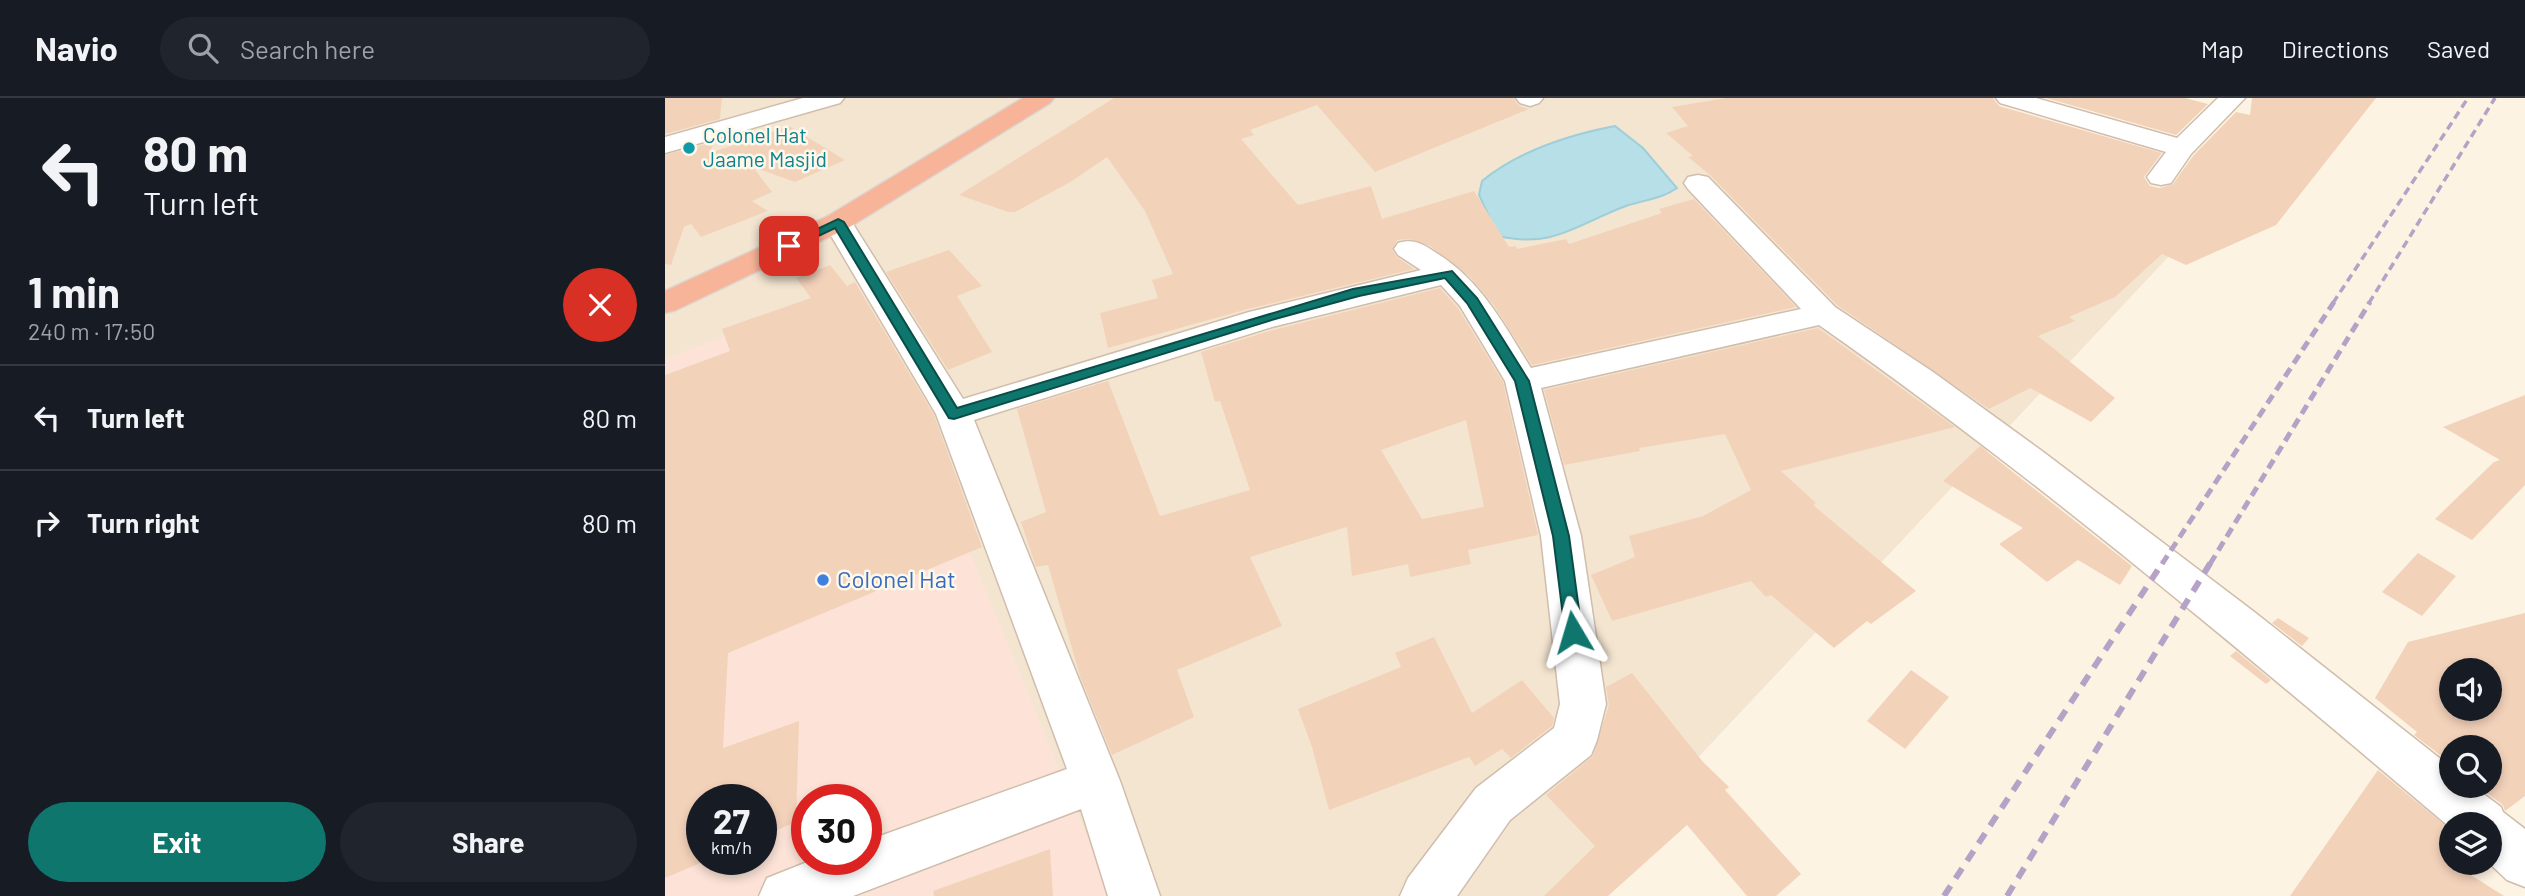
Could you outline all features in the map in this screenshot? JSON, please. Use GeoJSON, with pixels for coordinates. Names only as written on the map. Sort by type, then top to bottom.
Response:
{"type":"FeatureCollection","features":[{"type":"Feature","properties":{"kind":"highway"},"geometry":{"type":"LineString","coordinates":[[665,281],[803,216],[1001,98]]}},
{"type":"Feature","properties":{"kind":"highway"},"geometry":{"type":"LineString","coordinates":[[665,303],[838,222],[1041,98]]}},
{"type":"Feature","properties":{"kind":"street"},"geometry":{"type":"LineString","coordinates":[[665,145],[831,98]]}},
{"type":"Feature","properties":{"kind":"street"},"geometry":{"type":"LineString","coordinates":[[2010,98],[2182,148]]}},
{"type":"Feature","properties":{"kind":"street"},"geometry":{"type":"LineString","coordinates":[[2161,177],[2182,148],[2232,98]]}},
{"type":"Feature","properties":{"kind":"street"},"geometry":{"type":"LineString","coordinates":[[1698,183],[1824,314],[1921,380],[2028,460],[2238,623],[2505,837]]}},
{"type":"Feature","properties":{"kind":"street"},"geometry":{"type":"LineString","coordinates":[[838,222],[954,414],[1096,781],[1134,896]]}},
{"type":"Feature","properties":{"kind":"street"},"geometry":{"type":"LineString","coordinates":[[1409,249],[1448,274],[1473,301],[1522,381],[1561,536],[1583,704],[1574,740],[1493,804],[1426,896]]}},
{"type":"Feature","properties":{"kind":"street"},"geometry":{"type":"LineString","coordinates":[[954,414],[1271,316],[1357,292],[1448,274]]}},
{"type":"Feature","properties":{"kind":"street"},"geometry":{"type":"LineString","coordinates":[[1522,381],[1824,314]]}},
{"type":"Feature","properties":{"kind":"street"},"geometry":{"type":"LineString","coordinates":[[785,896],[1096,781]]}},
{"type":"Feature","properties":{"kind":"shaded area"},"geometry":{"type":"Polygon","coordinates":[[[665,98],[1975,98],[2172,253],[1568,896],[665,896],[665,98]]]}},
{"type":"Feature","properties":{"kind":"shaded area","name":"Colonel Hat"},"geometry":{"type":"Polygon","coordinates":[[[860,284],[1111,896],[665,896],[665,359],[860,284]]]}},
{"type":"Feature","properties":{"kind":"water"},"geometry":{"type":"Polygon","coordinates":[[[1615,126],[1643,148],[1677,188],[1665,195],[1626,206],[1565,233],[1535,239],[1498,236],[1479,195],[1482,181],[1496,170],[1528,153],[1580,134],[1615,126]]]}},
{"type":"Feature","properties":{"kind":"building"},"geometry":{"type":"Polygon","coordinates":[[[665,98],[722,98],[720,119],[665,134],[665,98]]]}},
{"type":"Feature","properties":{"kind":"building"},"geometry":{"type":"Polygon","coordinates":[[[1114,98],[1513,98],[1519,106],[1529,109],[1375,172],[1317,105],[1250,130],[1254,135],[1241,139],[1298,205],[1371,186],[1382,219],[1474,191],[1509,247],[1516,246],[1517,249],[1566,239],[1569,244],[1662,213],[1659,209],[1694,199],[1796,307],[1532,365],[1493,304],[1469,276],[1430,246],[1409,239],[1397,240],[1392,250],[1414,269],[1248,309],[1108,348],[1100,313],[1158,298],[1152,280],[1173,274],[1145,211],[1107,157],[1072,181],[1015,212],[959,195],[1114,98]]]}},
{"type":"Feature","properties":{"kind":"building"},"geometry":{"type":"Polygon","coordinates":[[[1726,98],[1993,98],[1999,106],[2162,153],[2144,177],[2150,186],[2160,188],[2173,184],[2193,156],[2236,112],[2250,115],[2252,98],[2376,98],[2276,225],[2186,265],[2162,254],[2115,297],[2069,317],[2075,321],[2038,336],[2115,398],[2091,422],[2030,388],[1989,409],[1837,305],[1710,175],[1688,157],[1693,156],[1666,133],[1688,126],[1672,107],[1726,98]]]}},
{"type":"Feature","properties":{"kind":"building"},"geometry":{"type":"Polygon","coordinates":[[[2046,98],[2185,98],[2208,104],[2176,135],[2046,98]]]}},
{"type":"Feature","properties":{"kind":"building"},"geometry":{"type":"Polygon","coordinates":[[[789,126],[845,160],[795,182],[753,167],[772,192],[752,201],[768,211],[701,237],[691,224],[684,227],[671,265],[665,264],[665,155],[714,142],[710,153],[789,126]]]}},
{"type":"Feature","properties":{"kind":"building"},"geometry":{"type":"Polygon","coordinates":[[[949,250],[982,286],[957,296],[992,352],[948,370],[886,272],[949,250]]]}},
{"type":"Feature","properties":{"kind":"building"},"geometry":{"type":"Polygon","coordinates":[[[830,265],[847,286],[855,282],[934,415],[982,547],[728,653],[723,748],[799,721],[797,784],[791,784],[791,824],[777,830],[777,784],[686,784],[686,869],[665,878],[665,375],[730,351],[722,329],[811,298],[796,278],[830,265]]]}},
{"type":"Feature","properties":{"kind":"building"},"geometry":{"type":"Polygon","coordinates":[[[1440,288],[1458,308],[1503,382],[1538,535],[1468,550],[1471,564],[1410,577],[1408,564],[1352,576],[1347,527],[1250,557],[1282,626],[1177,670],[1194,717],[1112,755],[1080,676],[1048,565],[1036,567],[1021,522],[1046,512],[1017,409],[1108,381],[1160,516],[1250,490],[1220,401],[1215,402],[1201,352],[1273,330],[1440,288]],[[1466,420],[1381,450],[1422,519],[1484,507],[1466,420]]]}},
{"type":"Feature","properties":{"kind":"building"},"geometry":{"type":"Polygon","coordinates":[[[1818,328],[1955,427],[1781,471],[1816,503],[1813,505],[1916,591],[1871,624],[1867,621],[1834,648],[1771,595],[1766,597],[1751,581],[1612,621],[1591,575],[1635,557],[1629,536],[1703,516],[1751,490],[1725,434],[1639,448],[1640,451],[1564,465],[1544,390],[1818,328]]]}},
{"type":"Feature","properties":{"kind":"building"},"geometry":{"type":"Polygon","coordinates":[[[2525,395],[2525,485],[2472,540],[2435,519],[2494,462],[2500,460],[2443,427],[2525,395]]]}},
{"type":"Feature","properties":{"kind":"building"},"geometry":{"type":"Polygon","coordinates":[[[1980,446],[2132,566],[2120,585],[2078,560],[2047,582],[1999,544],[2023,528],[1943,481],[1980,446]]]}},
{"type":"Feature","properties":{"kind":"building"},"geometry":{"type":"Polygon","coordinates":[[[2418,553],[2456,576],[2422,616],[2382,592],[2418,553]]]}},
{"type":"Feature","properties":{"kind":"building"},"geometry":{"type":"Polygon","coordinates":[[[2525,613],[2525,796],[2505,811],[2503,805],[2493,798],[2502,798],[2502,735],[2439,735],[2439,754],[2414,735],[2417,732],[2375,698],[2408,642],[2525,613]]]}},
{"type":"Feature","properties":{"kind":"building"},"geometry":{"type":"Polygon","coordinates":[[[2278,618],[2309,638],[2302,646],[2272,623],[2278,618]]]}},
{"type":"Feature","properties":{"kind":"building"},"geometry":{"type":"Polygon","coordinates":[[[1434,637],[1472,713],[1522,680],[1554,718],[1552,726],[1511,758],[1502,749],[1475,766],[1469,757],[1329,810],[1312,747],[1298,709],[1401,667],[1395,653],[1434,637]]]}},
{"type":"Feature","properties":{"kind":"building"},"geometry":{"type":"Polygon","coordinates":[[[2236,651],[2271,680],[2266,684],[2230,656],[2236,651]]]}},
{"type":"Feature","properties":{"kind":"building"},"geometry":{"type":"Polygon","coordinates":[[[1911,670],[1949,697],[1905,749],[1867,721],[1911,670]]]}},
{"type":"Feature","properties":{"kind":"building"},"geometry":{"type":"Polygon","coordinates":[[[1632,673],[1703,762],[1729,787],[1725,790],[1801,874],[1776,896],[1747,896],[1687,825],[1608,896],[1544,896],[1595,846],[1546,795],[1593,756],[1609,705],[1606,687],[1632,673]]]}},
{"type":"Feature","properties":{"kind":"building"},"geometry":{"type":"Polygon","coordinates":[[[2378,770],[2439,820],[2439,875],[2471,875],[2504,896],[2290,896],[2378,770]]]}},
{"type":"Feature","properties":{"kind":"building"},"geometry":{"type":"Polygon","coordinates":[[[1050,849],[1053,896],[934,896],[933,891],[1050,849]]]}},
{"type":"Feature","properties":{"kind":"railway"},"geometry":{"type":"LineString","coordinates":[[2333,303],[2468,98]]}},
{"type":"Feature","properties":{"kind":"railway"},"geometry":{"type":"LineString","coordinates":[[2369,303],[2495,98]]}},
{"type":"Feature","properties":{"kind":"railway"},"geometry":{"type":"LineString","coordinates":[[2162,564],[2334,302]]}},
{"type":"Feature","properties":{"kind":"railway"},"geometry":{"type":"LineString","coordinates":[[2210,564],[2370,302]]}},
{"type":"Feature","properties":{"kind":"railway"},"geometry":{"type":"LineString","coordinates":[[1944,896],[2163,562]]}},
{"type":"Feature","properties":{"kind":"railway"},"geometry":{"type":"LineString","coordinates":[[2007,896],[2211,562]]}},
{"type":"Feature","properties":{"kind":"place","name":"Colonel Hat Jaame Masjid"},"geometry":{"type":"Point","coordinates":[689,148]}},
{"type":"Feature","properties":{"kind":"place","name":"Colonel Hat"},"geometry":{"type":"Point","coordinates":[823,580]}},
{"type":"Feature","properties":{"kind":"route"},"geometry":{"type":"LineString","coordinates":[[789,246],[838,222],[954,414],[1271,316],[1357,292],[1448,274],[1473,301],[1522,381],[1561,536],[1573,632]]}}]}
